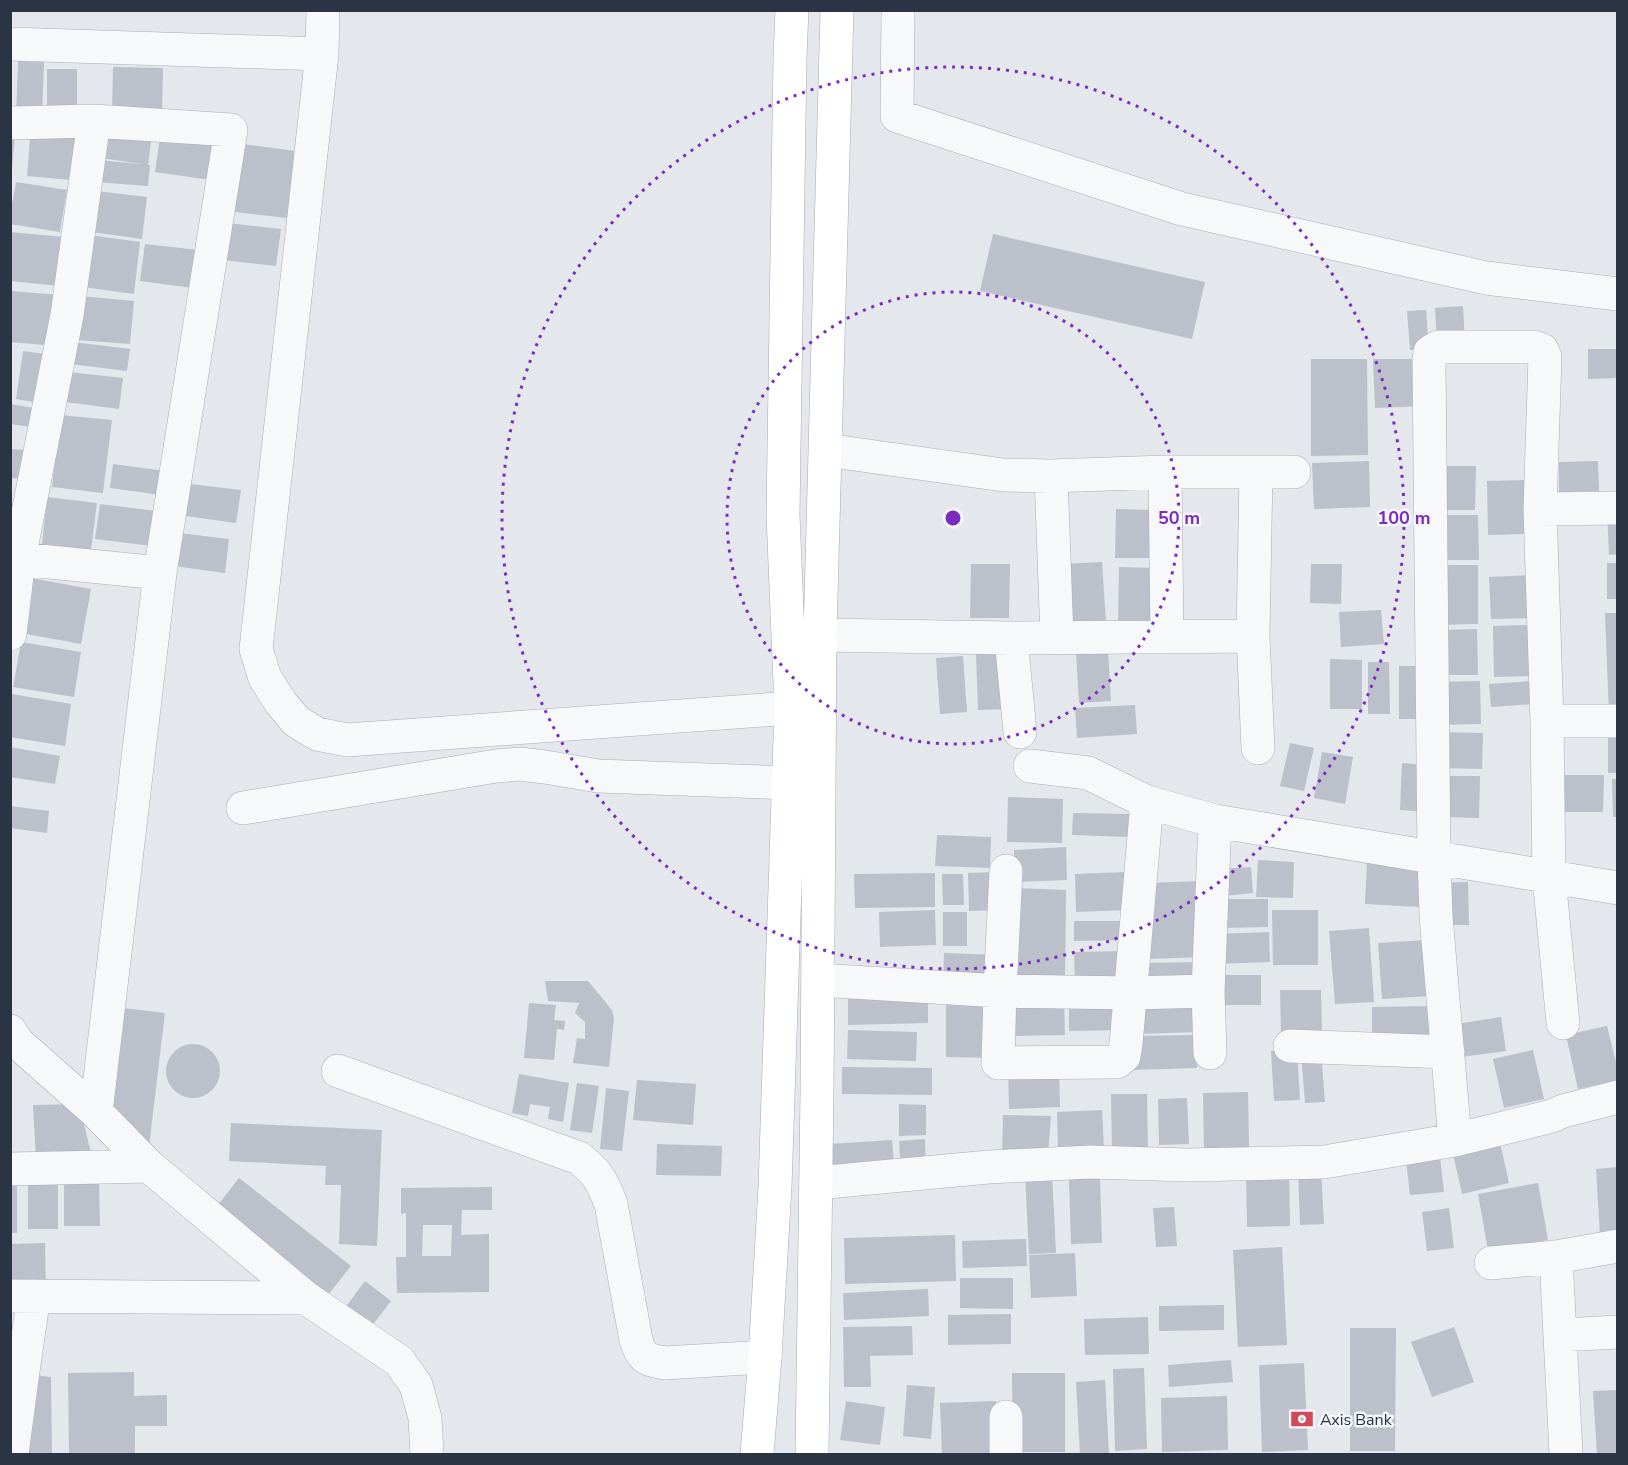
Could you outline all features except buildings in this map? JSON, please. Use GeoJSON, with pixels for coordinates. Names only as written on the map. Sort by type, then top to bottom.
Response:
{"type":"FeatureCollection","features":[{"type":"Feature","properties":{"kind":"main road"},"geometry":{"type":"LineString","coordinates":[[757,1455],[775,1187],[791,708],[783,515],[792,10]]}},
{"type":"Feature","properties":{"kind":"main road"},"geometry":{"type":"LineString","coordinates":[[812,1455],[820,635],[837,10]]}},
{"type":"Feature","properties":{"kind":"street"},"geometry":{"type":"LineString","coordinates":[[323,10],[322,54],[255,649],[265,678],[280,703],[296,721],[317,734],[347,740],[791,708]]}},
{"type":"Feature","properties":{"kind":"street"},"geometry":{"type":"LineString","coordinates":[[898,10],[897,116],[1182,209],[1486,278],[1617,294]]}},
{"type":"Feature","properties":{"kind":"street"},"geometry":{"type":"LineString","coordinates":[[10,44],[322,54]]}},
{"type":"Feature","properties":{"kind":"street"},"geometry":{"type":"LineString","coordinates":[[10,123],[94,121],[231,130],[160,573],[96,1112]]}},
{"type":"Feature","properties":{"kind":"street"},"geometry":{"type":"LineString","coordinates":[[10,634],[15,559],[67,315],[94,121]]}},
{"type":"Feature","properties":{"kind":"street"},"geometry":{"type":"LineString","coordinates":[[1455,1140],[1436,916],[1434,858],[1429,372],[1430,352],[1438,347],[1534,347],[1542,350],[1545,357],[1540,509],[1550,877],[1563,1023]]}},
{"type":"Feature","properties":{"kind":"street"},"geometry":{"type":"LineString","coordinates":[[826,450],[1003,475],[1294,472]]}},
{"type":"Feature","properties":{"kind":"street"},"geometry":{"type":"LineString","coordinates":[[1165,472],[1167,637]]}},
{"type":"Feature","properties":{"kind":"street"},"geometry":{"type":"LineString","coordinates":[[1256,473],[1253,636],[1258,748]]}},
{"type":"Feature","properties":{"kind":"street"},"geometry":{"type":"LineString","coordinates":[[1051,476],[1057,638]]}},
{"type":"Feature","properties":{"kind":"street"},"geometry":{"type":"LineString","coordinates":[[1540,509],[1617,508]]}},
{"type":"Feature","properties":{"kind":"street"},"geometry":{"type":"LineString","coordinates":[[15,559],[160,573]]}},
{"type":"Feature","properties":{"kind":"street"},"geometry":{"type":"LineString","coordinates":[[820,635],[1011,638],[1253,636]]}},
{"type":"Feature","properties":{"kind":"street"},"geometry":{"type":"LineString","coordinates":[[1011,638],[1020,732]]}},
{"type":"Feature","properties":{"kind":"street"},"geometry":{"type":"LineString","coordinates":[[1547,721],[1617,721]]}},
{"type":"Feature","properties":{"kind":"street"},"geometry":{"type":"LineString","coordinates":[[243,808],[520,764],[598,776],[789,783]]}},
{"type":"Feature","properties":{"kind":"street"},"geometry":{"type":"LineString","coordinates":[[1030,766],[1088,773],[1147,802],[1215,821],[1617,888]]}},
{"type":"Feature","properties":{"kind":"street"},"geometry":{"type":"LineString","coordinates":[[1006,871],[998,1063],[1117,1062],[1124,1056],[1147,802]]}},
{"type":"Feature","properties":{"kind":"street"},"geometry":{"type":"LineString","coordinates":[[1210,1053],[1208,991],[1215,821]]}},
{"type":"Feature","properties":{"kind":"street"},"geometry":{"type":"LineString","coordinates":[[818,980],[1000,991],[1131,993],[1208,991]]}},
{"type":"Feature","properties":{"kind":"street"},"geometry":{"type":"LineString","coordinates":[[13,1039],[96,1112],[149,1166],[306,1298],[399,1361],[416,1384],[425,1418],[427,1455]]}},
{"type":"Feature","properties":{"kind":"street"},"geometry":{"type":"LineString","coordinates":[[1290,1046],[1448,1052]]}},
{"type":"Feature","properties":{"kind":"street"},"geometry":{"type":"LineString","coordinates":[[338,1071],[579,1158],[594,1170],[604,1186],[610,1204],[636,1341],[640,1353],[648,1359],[664,1363],[765,1357]]}},
{"type":"Feature","properties":{"kind":"street"},"geometry":{"type":"LineString","coordinates":[[816,1183],[989,1167],[1090,1162],[1188,1165],[1324,1162],[1455,1140],[1617,1097]]}},
{"type":"Feature","properties":{"kind":"street"},"geometry":{"type":"LineString","coordinates":[[10,1169],[149,1166]]}},
{"type":"Feature","properties":{"kind":"street"},"geometry":{"type":"LineString","coordinates":[[1491,1263],[1556,1257],[1617,1246]]}},
{"type":"Feature","properties":{"kind":"street"},"geometry":{"type":"LineString","coordinates":[[1556,1257],[1566,1455]]}},
{"type":"Feature","properties":{"kind":"street"},"geometry":{"type":"LineString","coordinates":[[12,1455],[22,1296],[306,1298]]}},
{"type":"Feature","properties":{"kind":"street"},"geometry":{"type":"LineString","coordinates":[[1560,1335],[1617,1332]]}},
{"type":"Feature","properties":{"kind":"street"},"geometry":{"type":"LineString","coordinates":[[1006,1417],[1006,1455]]}},
{"type":"Feature","properties":{"kind":"place","name":"Axis Bank"},"geometry":{"type":"Point","coordinates":[1302,1419]}}]}
